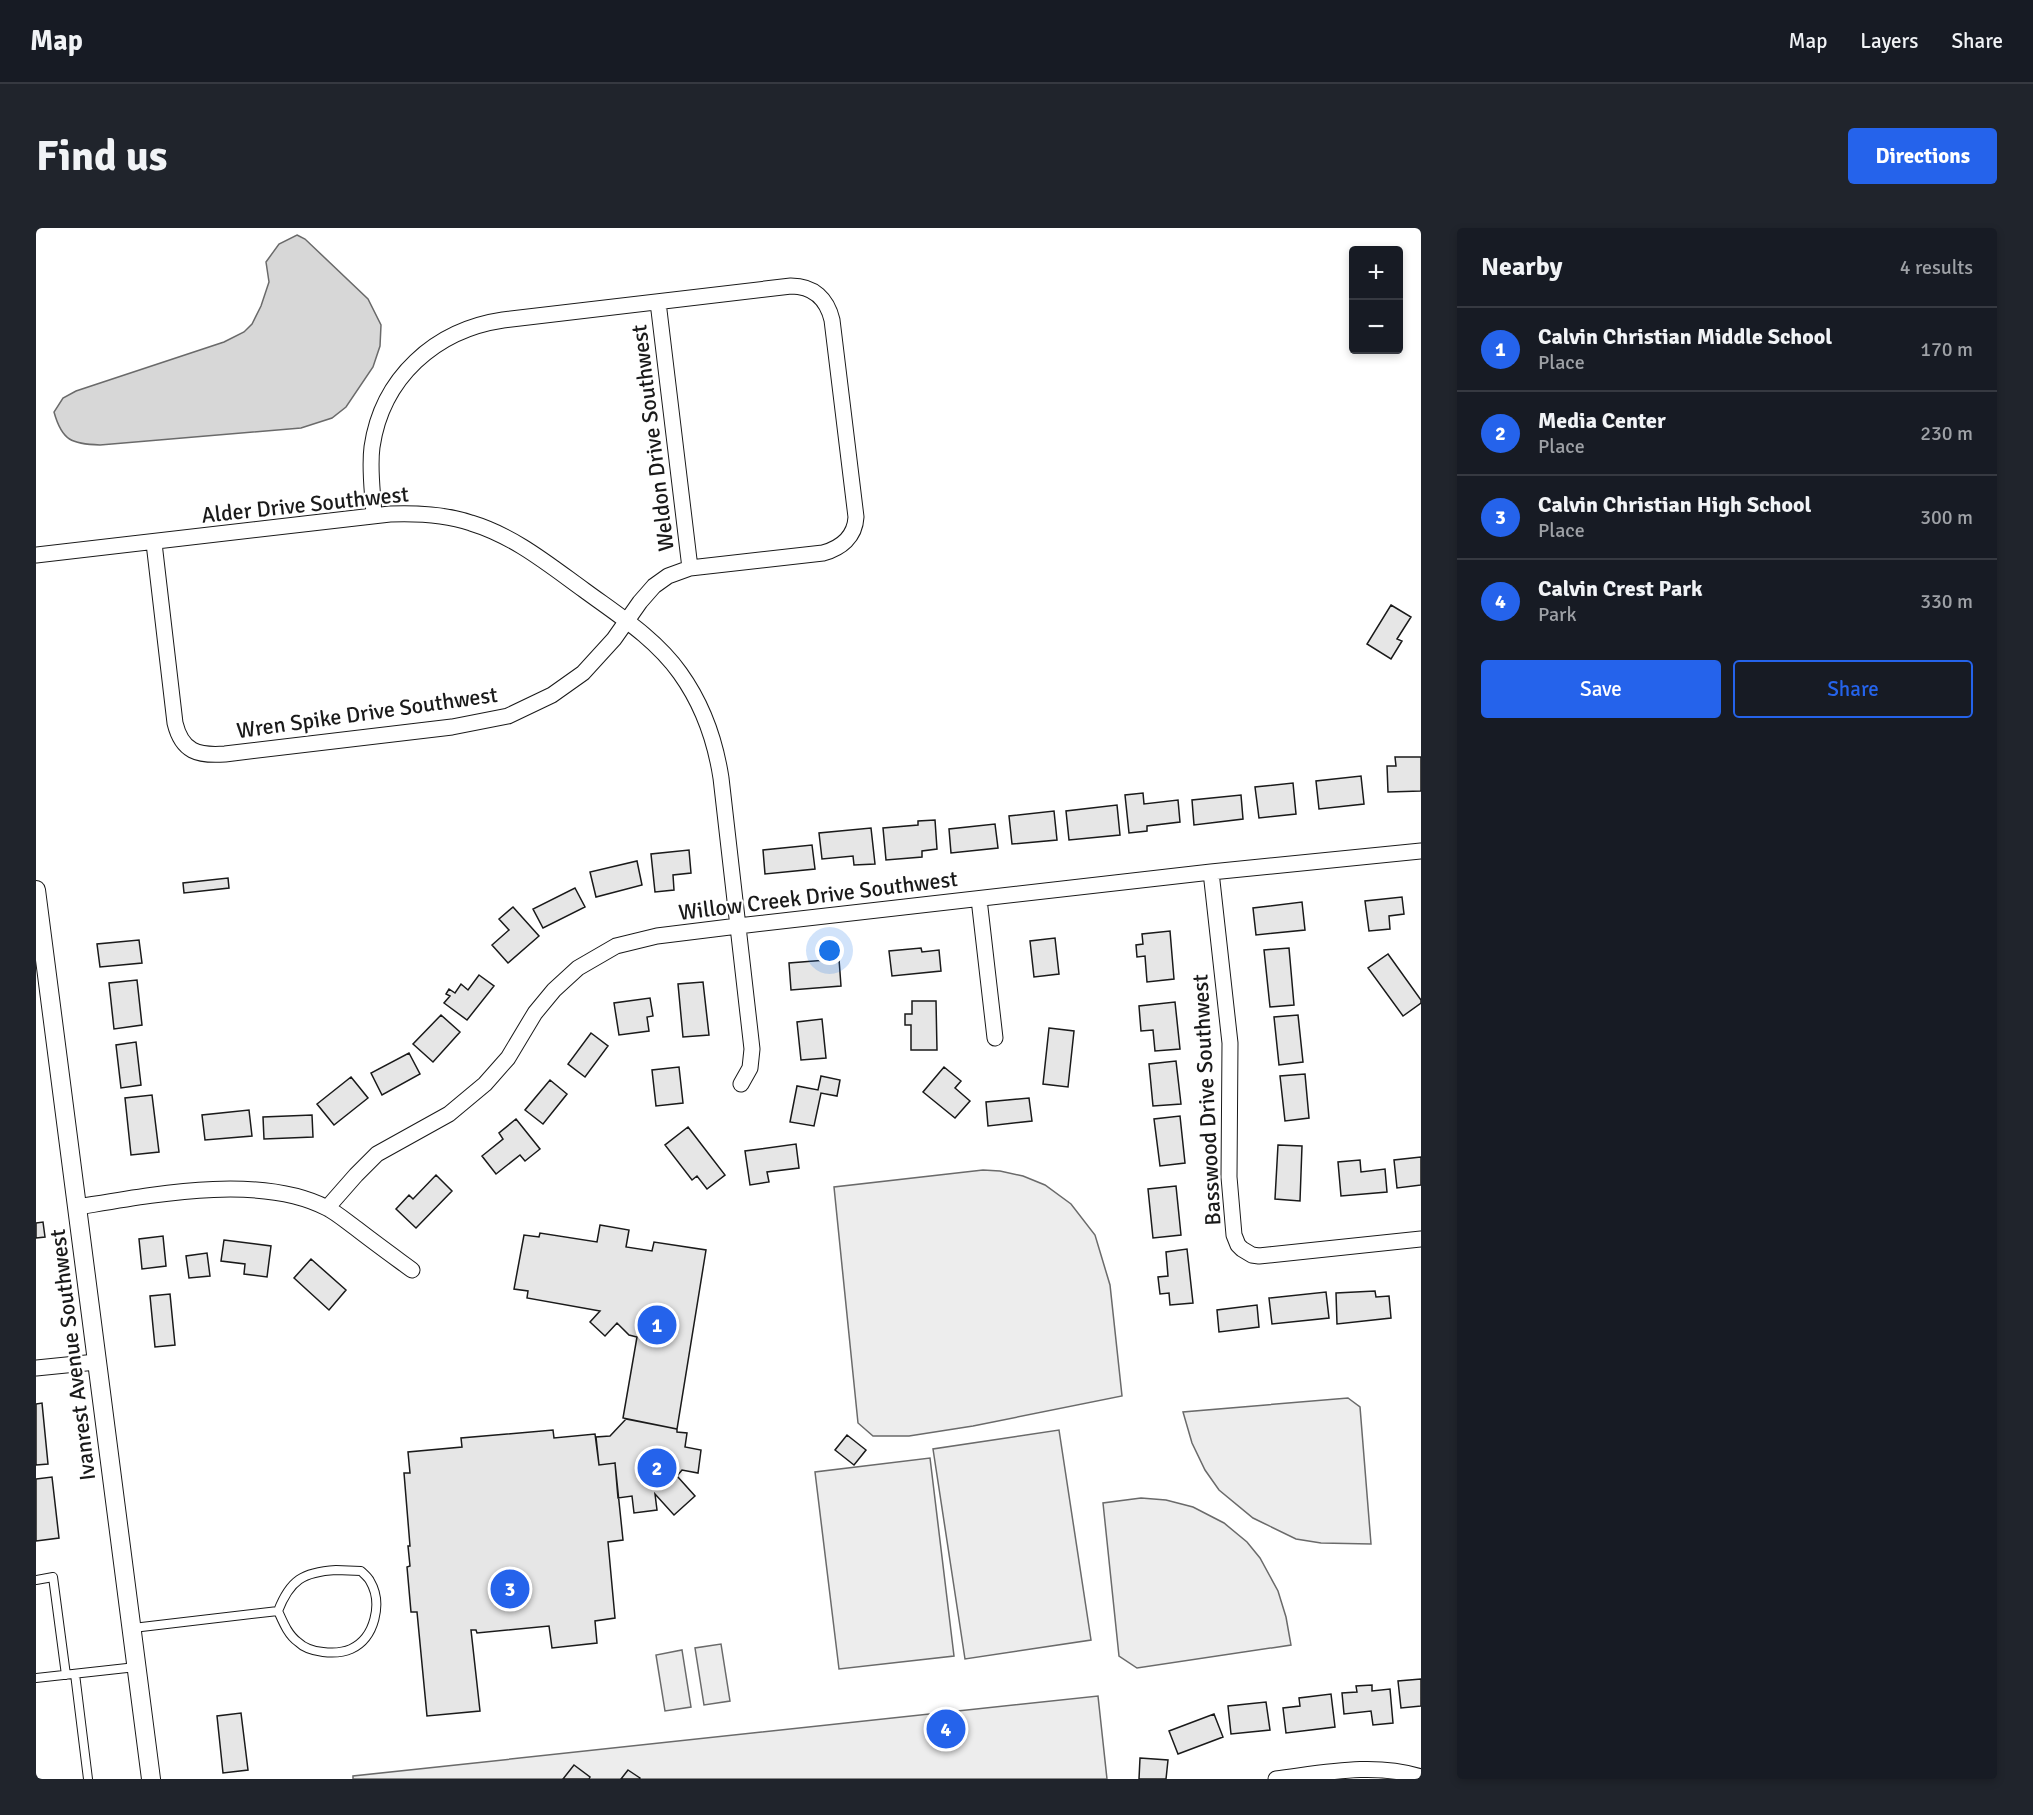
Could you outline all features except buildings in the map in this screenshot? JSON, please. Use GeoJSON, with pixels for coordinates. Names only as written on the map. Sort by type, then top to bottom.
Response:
{"type":"FeatureCollection","features":[{"type":"Feature","properties":{"kind":"street","name":"Wren Spike Drive Southwest"},"geometry":{"type":"LineString","coordinates":[[154,543],[175,723],[179,736],[187,747],[205,755],[452,727],[508,716],[538,703],[575,680],[606,650],[654,586],[668,576],[690,568],[831,551],[845,542],[854,528],[856,517],[832,320],[825,302],[818,294],[806,288],[791,286],[658,302]]}},
{"type":"Feature","properties":{"kind":"street"},"geometry":{"type":"LineString","coordinates":[[374,516],[371,469],[377,424],[399,378],[425,352],[456,333],[490,322],[658,302]]}},
{"type":"Feature","properties":{"kind":"street","name":"Weldon Drive Southwest"},"geometry":{"type":"LineString","coordinates":[[658,302],[690,568]]}},
{"type":"Feature","properties":{"kind":"street","name":"Alder Drive Southwest"},"geometry":{"type":"LineString","coordinates":[[36,555],[374,516],[408,514],[440,516],[490,529],[522,546],[627,621],[659,648],[679,672],[707,723],[715,746],[721,778],[752,1049],[750,1068],[741,1084]]}},
{"type":"Feature","properties":{"kind":"street","name":"Willow Creek Drive Southwest"},"geometry":{"type":"LineString","coordinates":[[327,1208],[377,1154],[449,1114],[485,1084],[508,1058],[543,1002],[578,968],[605,951],[632,941],[738,926],[1211,872],[1421,851]]}},
{"type":"Feature","properties":{"kind":"street","name":"Basswood Drive Southwest"},"geometry":{"type":"LineString","coordinates":[[1211,872],[1229,1023],[1231,1061],[1229,1177],[1234,1234],[1238,1245],[1246,1253],[1259,1256],[1421,1239]]}},
{"type":"Feature","properties":{"kind":"street","name":"Ivanrest Avenue Southwest"},"geometry":{"type":"LineString","coordinates":[[36,890],[151,1779]]}},
{"type":"Feature","properties":{"kind":"street"},"geometry":{"type":"LineString","coordinates":[[979,899],[995,1038]]}},
{"type":"Feature","properties":{"kind":"street"},"geometry":{"type":"LineString","coordinates":[[78,1207],[139,1196],[220,1189],[268,1191],[303,1199],[327,1208],[412,1270]]}},
{"type":"Feature","properties":{"kind":"street"},"geometry":{"type":"LineString","coordinates":[[36,1368],[96,1362]]}},
{"type":"Feature","properties":{"kind":"street"},"geometry":{"type":"LineString","coordinates":[[1276,1779],[1357,1770],[1394,1771],[1421,1777]]}},
{"type":"Feature","properties":{"kind":"lane"},"geometry":{"type":"LineString","coordinates":[[361,1571],[370,1580],[376,1597],[373,1625],[366,1638],[351,1649],[335,1653],[312,1651],[297,1642],[286,1628],[278,1611],[284,1595],[296,1581],[313,1572],[361,1571]]}},
{"type":"Feature","properties":{"kind":"lane"},"geometry":{"type":"LineString","coordinates":[[36,1580],[53,1577],[66,1675]]}},
{"type":"Feature","properties":{"kind":"lane"},"geometry":{"type":"LineString","coordinates":[[131,1628],[278,1611]]}},
{"type":"Feature","properties":{"kind":"lane"},"geometry":{"type":"LineString","coordinates":[[36,1678],[136,1667]]}},
{"type":"Feature","properties":{"kind":"lane"},"geometry":{"type":"LineString","coordinates":[[75,1674],[88,1779]]}},
{"type":"Feature","properties":{"kind":"shaded area"},"geometry":{"type":"Polygon","coordinates":[[[297,235],[305,239],[368,299],[381,325],[380,346],[373,367],[346,407],[332,418],[301,428],[100,445],[75,442],[65,435],[54,412],[63,398],[76,391],[224,342],[244,332],[252,324],[261,306],[269,282],[266,262],[279,244],[297,235]]]}},
{"type":"Feature","properties":{"kind":"shaded area"},"geometry":{"type":"Polygon","coordinates":[[[983,1170],[1023,1176],[1045,1185],[1071,1204],[1095,1235],[1110,1285],[1122,1396],[973,1426],[909,1436],[873,1436],[858,1423],[834,1187],[983,1170]]]}},
{"type":"Feature","properties":{"kind":"shaded area"},"geometry":{"type":"Polygon","coordinates":[[[1348,1398],[1360,1407],[1371,1544],[1321,1543],[1296,1539],[1253,1518],[1219,1490],[1205,1470],[1192,1443],[1183,1412],[1348,1398]]]}},
{"type":"Feature","properties":{"kind":"shaded area"},"geometry":{"type":"Polygon","coordinates":[[[1059,1430],[1091,1640],[965,1659],[933,1449],[1059,1430]]]}},
{"type":"Feature","properties":{"kind":"shaded area"},"geometry":{"type":"Polygon","coordinates":[[[930,1458],[954,1656],[839,1669],[815,1472],[930,1458]]]}},
{"type":"Feature","properties":{"kind":"shaded area"},"geometry":{"type":"Polygon","coordinates":[[[1141,1498],[1166,1500],[1193,1507],[1224,1523],[1247,1542],[1260,1558],[1278,1591],[1291,1645],[1137,1668],[1119,1656],[1103,1503],[1141,1498]]]}},
{"type":"Feature","properties":{"kind":"shaded area"},"geometry":{"type":"Polygon","coordinates":[[[721,1644],[730,1701],[704,1705],[695,1648],[721,1644]]]}},
{"type":"Feature","properties":{"kind":"shaded area"},"geometry":{"type":"Polygon","coordinates":[[[682,1650],[691,1707],[665,1711],[656,1655],[682,1650]]]}},
{"type":"Feature","properties":{"kind":"shaded area"},"geometry":{"type":"Polygon","coordinates":[[[1098,1696],[1107,1779],[353,1779],[353,1776],[1098,1696]]]}},
{"type":"Feature","properties":{"kind":"place","name":"Calvin Christian Middle School"},"geometry":{"type":"Point","coordinates":[657,1325]}},
{"type":"Feature","properties":{"kind":"place","name":"Media Center"},"geometry":{"type":"Point","coordinates":[657,1468]}},
{"type":"Feature","properties":{"kind":"place","name":"Calvin Christian High School"},"geometry":{"type":"Point","coordinates":[510,1589]}},
{"type":"Feature","properties":{"kind":"place","name":"Calvin Crest Park"},"geometry":{"type":"Point","coordinates":[946,1729]}}]}
